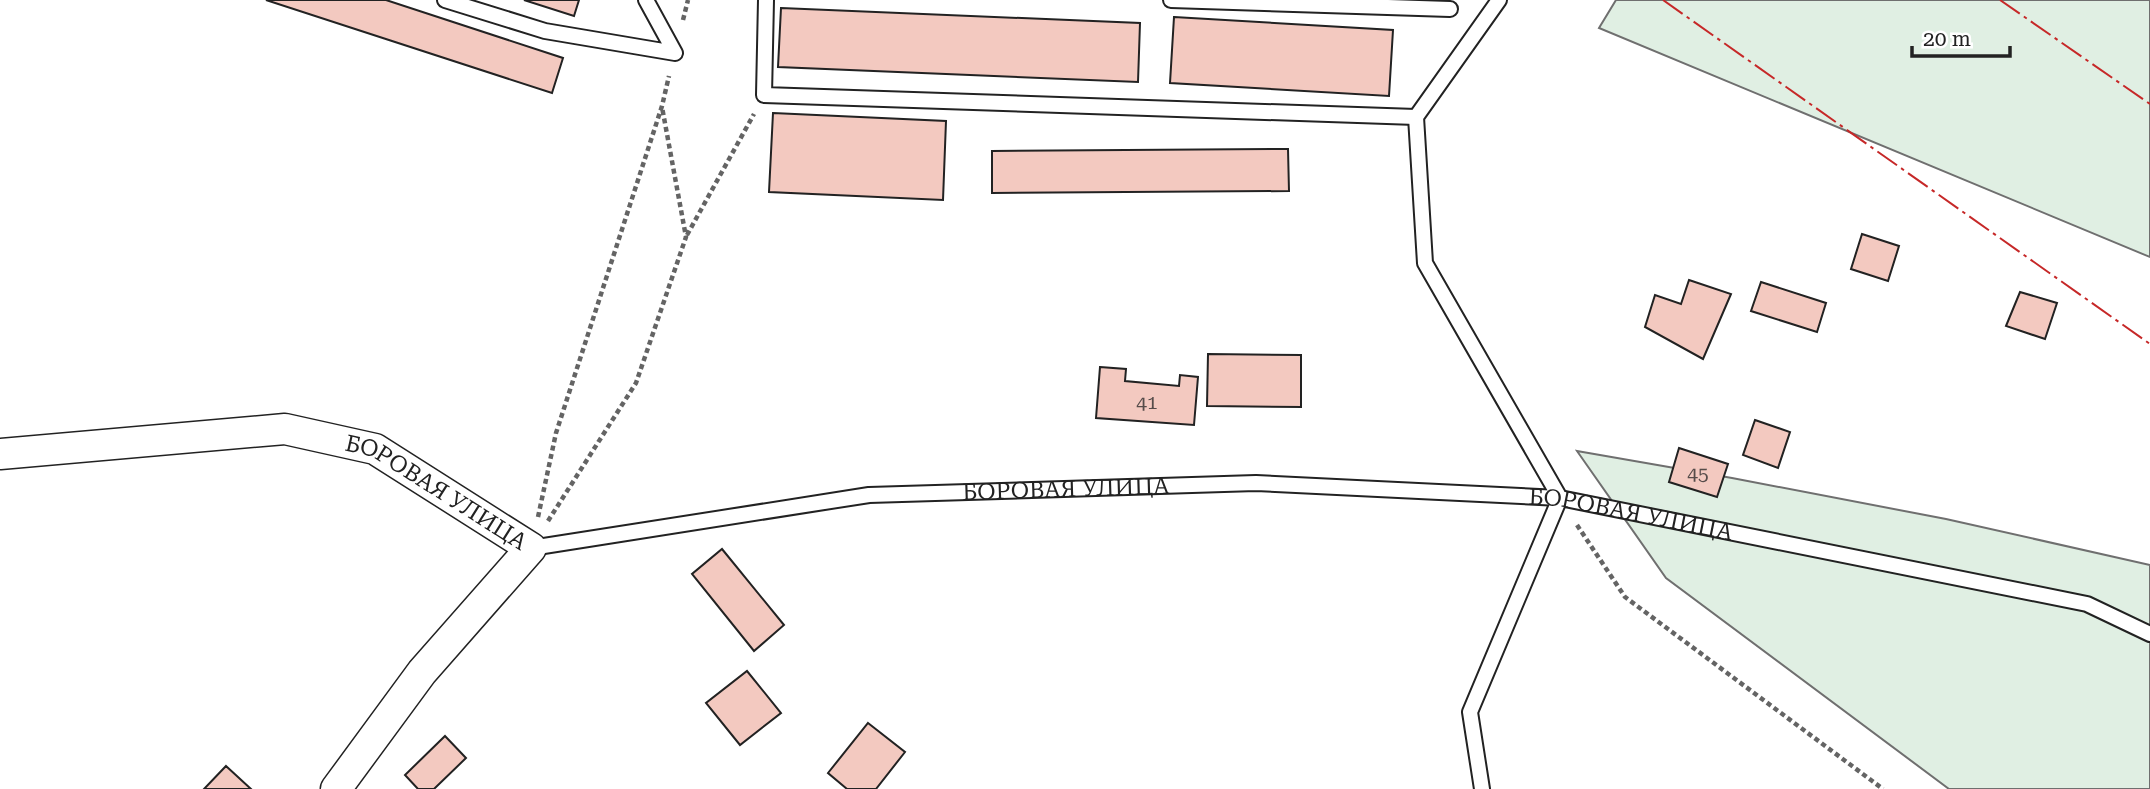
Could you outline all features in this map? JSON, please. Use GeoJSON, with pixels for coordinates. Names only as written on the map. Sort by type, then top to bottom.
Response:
{"type":"FeatureCollection","features":[{"type":"Feature","properties":{"kind":"street","name":"БОРОВАЯ УЛИЦА"},"geometry":{"type":"LineString","coordinates":[[0,454],[285,429],[375,449],[531,548]]}},
{"type":"Feature","properties":{"kind":"street"},"geometry":{"type":"LineString","coordinates":[[336,789],[422,672],[531,548]]}},
{"type":"Feature","properties":{"kind":"lane"},"geometry":{"type":"LineString","coordinates":[[445,0],[545,31],[675,53]]}},
{"type":"Feature","properties":{"kind":"lane"},"geometry":{"type":"LineString","coordinates":[[646,0],[675,53]]}},
{"type":"Feature","properties":{"kind":"lane"},"geometry":{"type":"LineString","coordinates":[[766,0],[764,95],[1416,117]]}},
{"type":"Feature","properties":{"kind":"lane"},"geometry":{"type":"LineString","coordinates":[[1171,0],[1450,9]]}},
{"type":"Feature","properties":{"kind":"lane"},"geometry":{"type":"LineString","coordinates":[[1482,789],[1470,712],[1560,498],[1425,263],[1416,117],[1499,0]]}},
{"type":"Feature","properties":{"kind":"lane","name":"БОРОВАЯ УЛИЦА"},"geometry":{"type":"LineString","coordinates":[[531,548],[869,495],[1256,483],[1560,498],[2087,604],[2150,634]]}},
{"type":"Feature","properties":{"kind":"path"},"geometry":{"type":"LineString","coordinates":[[531,548],[556,433],[662,106],[688,0]]}},
{"type":"Feature","properties":{"kind":"path"},"geometry":{"type":"LineString","coordinates":[[531,548],[636,383],[685,237],[764,95]]}},
{"type":"Feature","properties":{"kind":"path"},"geometry":{"type":"LineString","coordinates":[[662,106],[685,237]]}},
{"type":"Feature","properties":{"kind":"path"},"geometry":{"type":"LineString","coordinates":[[1560,498],[1625,597],[1883,789]]}},
{"type":"Feature","properties":{"kind":"green space"},"geometry":{"type":"Polygon","coordinates":[[[1616,0],[2150,0],[2150,257],[1599,28],[1616,0]]]}},
{"type":"Feature","properties":{"kind":"green space"},"geometry":{"type":"Polygon","coordinates":[[[1577,451],[1946,519],[2150,565],[2150,789],[1949,789],[1666,578],[1577,451]]]}},
{"type":"Feature","properties":{"kind":"building"},"geometry":{"type":"Polygon","coordinates":[[[266,0],[386,0],[563,58],[552,93],[266,0]]]}},
{"type":"Feature","properties":{"kind":"building"},"geometry":{"type":"Polygon","coordinates":[[[524,0],[579,0],[574,16],[524,0]]]}},
{"type":"Feature","properties":{"kind":"building"},"geometry":{"type":"Polygon","coordinates":[[[781,8],[1140,23],[1138,82],[778,67],[781,8]]]}},
{"type":"Feature","properties":{"kind":"building"},"geometry":{"type":"Polygon","coordinates":[[[1174,17],[1393,30],[1389,96],[1170,83],[1174,17]]]}},
{"type":"Feature","properties":{"kind":"building"},"geometry":{"type":"Polygon","coordinates":[[[773,113],[946,121],[943,200],[769,192],[773,113]]]}},
{"type":"Feature","properties":{"kind":"building"},"geometry":{"type":"Polygon","coordinates":[[[1288,149],[1289,191],[992,193],[992,151],[1288,149]]]}},
{"type":"Feature","properties":{"kind":"building"},"geometry":{"type":"Polygon","coordinates":[[[1862,234],[1899,246],[1888,281],[1851,269],[1862,234]]]}},
{"type":"Feature","properties":{"kind":"building"},"geometry":{"type":"Polygon","coordinates":[[[1689,280],[1731,294],[1703,359],[1645,327],[1655,295],[1681,304],[1689,280]]]}},
{"type":"Feature","properties":{"kind":"building"},"geometry":{"type":"Polygon","coordinates":[[[1761,282],[1826,303],[1817,332],[1751,311],[1761,282]]]}},
{"type":"Feature","properties":{"kind":"building"},"geometry":{"type":"Polygon","coordinates":[[[2020,292],[2057,303],[2045,339],[2006,326],[2020,292]]]}},
{"type":"Feature","properties":{"kind":"building"},"geometry":{"type":"Polygon","coordinates":[[[1208,354],[1301,355],[1301,407],[1207,406],[1208,354]]]}},
{"type":"Feature","properties":{"kind":"building"},"geometry":{"type":"Polygon","coordinates":[[[1100,367],[1126,369],[1125,381],[1179,386],[1180,375],[1198,377],[1194,425],[1096,418],[1100,367]]]}},
{"type":"Feature","properties":{"kind":"building"},"geometry":{"type":"Polygon","coordinates":[[[1755,420],[1790,432],[1778,468],[1743,455],[1755,420]]]}},
{"type":"Feature","properties":{"kind":"building"},"geometry":{"type":"Polygon","coordinates":[[[1679,448],[1728,464],[1717,497],[1669,482],[1679,448]]]}},
{"type":"Feature","properties":{"kind":"building"},"geometry":{"type":"Polygon","coordinates":[[[722,549],[784,625],[754,651],[692,574],[722,549]]]}},
{"type":"Feature","properties":{"kind":"building"},"geometry":{"type":"Polygon","coordinates":[[[747,671],[781,713],[740,745],[706,703],[747,671]]]}},
{"type":"Feature","properties":{"kind":"building"},"geometry":{"type":"Polygon","coordinates":[[[868,723],[905,752],[876,789],[847,789],[828,773],[868,723]]]}},
{"type":"Feature","properties":{"kind":"building"},"geometry":{"type":"Polygon","coordinates":[[[445,736],[466,758],[434,789],[418,789],[405,775],[445,736]]]}},
{"type":"Feature","properties":{"kind":"building"},"geometry":{"type":"Polygon","coordinates":[[[226,766],[251,789],[204,789],[226,766]]]}},
{"type":"Feature","properties":{"kind":"power"},"geometry":{"type":"LineString","coordinates":[[1663,0],[2150,344]]}},
{"type":"Feature","properties":{"kind":"power"},"geometry":{"type":"LineString","coordinates":[[2000,0],[2150,104]]}}]}
